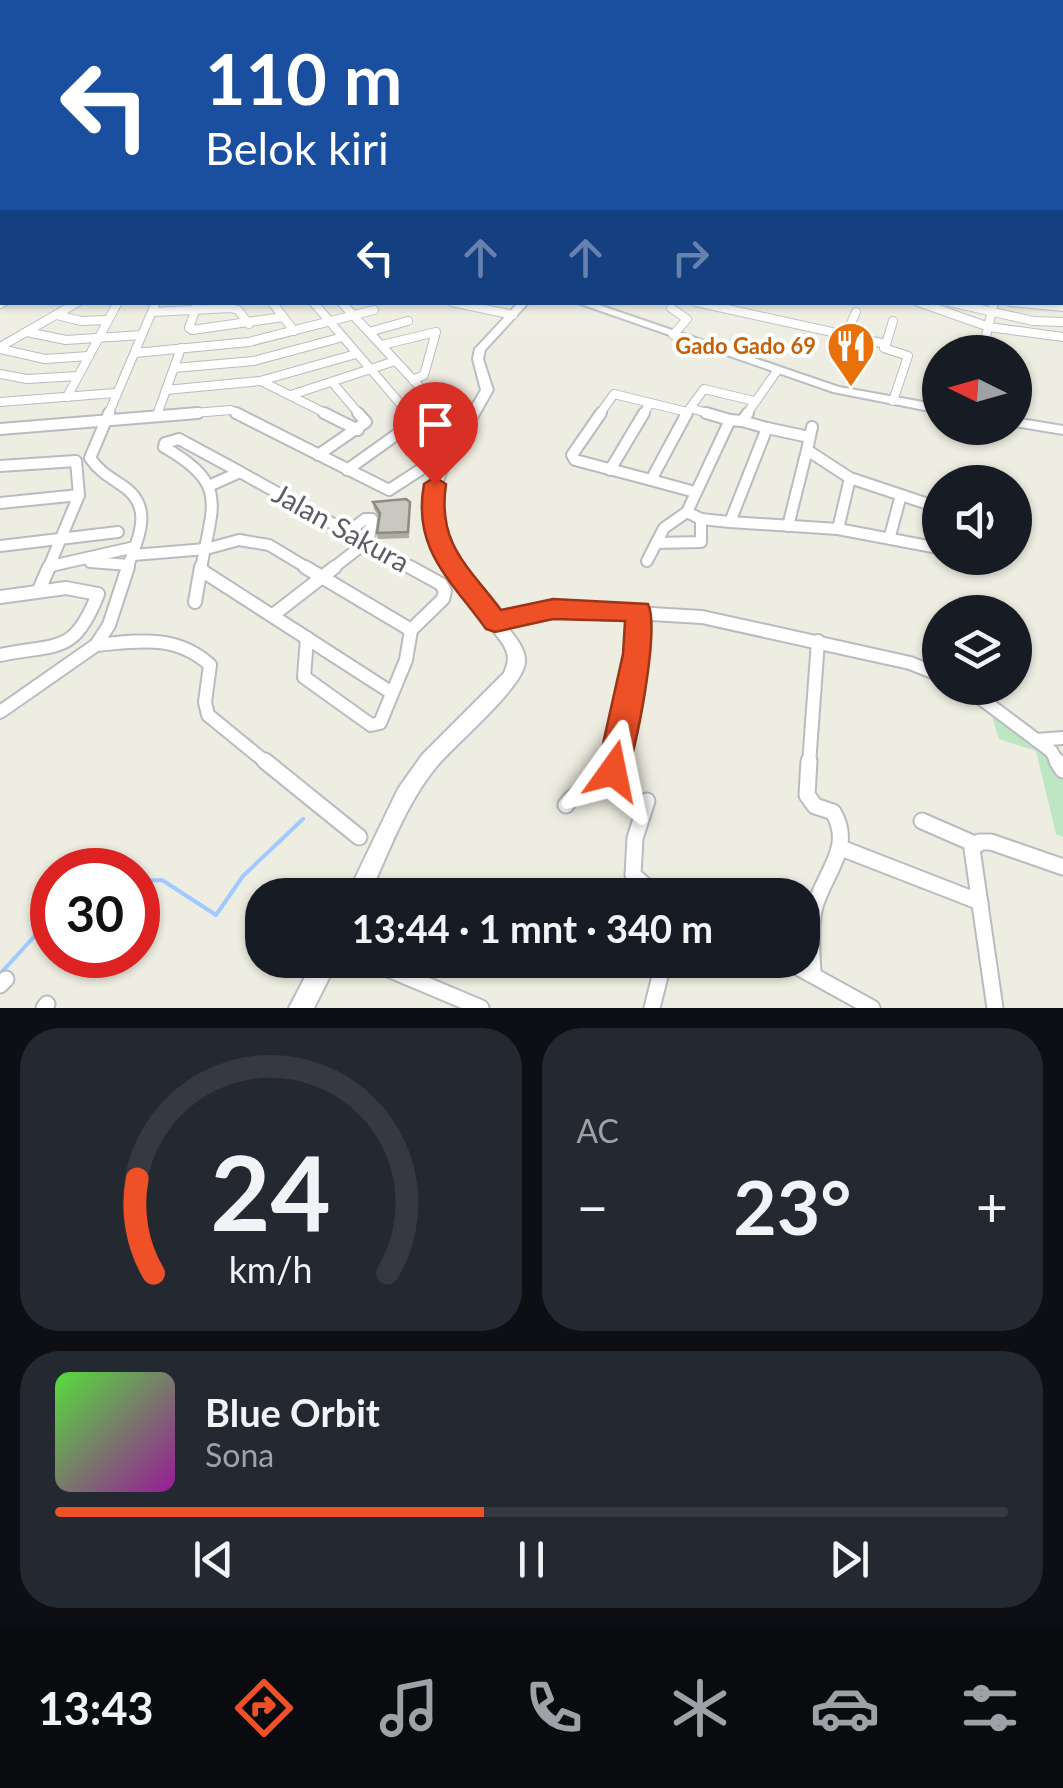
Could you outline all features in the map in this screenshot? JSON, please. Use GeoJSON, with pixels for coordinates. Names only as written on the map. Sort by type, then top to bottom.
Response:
{"type":"FeatureCollection","features":[{"type":"Feature","properties":{"kind":"main road"},"geometry":{"type":"LineString","coordinates":[[366,878],[404,796],[429,761],[511,677],[516,662],[514,648],[440,546],[430,514],[435,484],[488,390],[478,358],[480,349],[522,305]]}},
{"type":"Feature","properties":{"kind":"main road"},"geometry":{"type":"LineString","coordinates":[[587,305],[837,390],[922,406]]}},
{"type":"Feature","properties":{"kind":"main road"},"geometry":{"type":"LineString","coordinates":[[1032,425],[1063,430]]}},
{"type":"Feature","properties":{"kind":"main road"},"geometry":{"type":"LineString","coordinates":[[301,1008],[317,978]]}},
{"type":"Feature","properties":{"kind":"street"},"geometry":{"type":"LineString","coordinates":[[0,348],[73,305]]}},
{"type":"Feature","properties":{"kind":"street"},"geometry":{"type":"LineString","coordinates":[[67,397],[116,305]]}},
{"type":"Feature","properties":{"kind":"street"},"geometry":{"type":"LineString","coordinates":[[274,305],[294,331]]}},
{"type":"Feature","properties":{"kind":"street"},"geometry":{"type":"LineString","coordinates":[[316,305],[413,421],[347,470]]}},
{"type":"Feature","properties":{"kind":"street"},"geometry":{"type":"LineString","coordinates":[[343,305],[431,398]]}},
{"type":"Feature","properties":{"kind":"street"},"geometry":{"type":"LineString","coordinates":[[465,305],[512,316]]}},
{"type":"Feature","properties":{"kind":"street"},"geometry":{"type":"LineString","coordinates":[[708,305],[886,344]]}},
{"type":"Feature","properties":{"kind":"street"},"geometry":{"type":"LineString","coordinates":[[744,314],[751,305]]}},
{"type":"Feature","properties":{"kind":"street"},"geometry":{"type":"LineString","coordinates":[[924,305],[942,314],[1063,336]]}},
{"type":"Feature","properties":{"kind":"street"},"geometry":{"type":"LineString","coordinates":[[963,305],[1033,321],[1063,322]]}},
{"type":"Feature","properties":{"kind":"street"},"geometry":{"type":"LineString","coordinates":[[986,335],[993,305]]}},
{"type":"Feature","properties":{"kind":"street"},"geometry":{"type":"LineString","coordinates":[[1049,305],[1063,307]]}},
{"type":"Feature","properties":{"kind":"street"},"geometry":{"type":"LineString","coordinates":[[0,712],[96,645],[109,624],[144,506],[138,494],[97,468],[92,452],[154,307],[236,308],[249,324]]}},
{"type":"Feature","properties":{"kind":"street"},"geometry":{"type":"LineString","coordinates":[[196,307],[190,330],[283,316]]}},
{"type":"Feature","properties":{"kind":"street"},"geometry":{"type":"LineString","coordinates":[[671,308],[687,319],[673,336]]}},
{"type":"Feature","properties":{"kind":"street"},"geometry":{"type":"LineString","coordinates":[[135,353],[249,342],[374,310]]}},
{"type":"Feature","properties":{"kind":"street"},"geometry":{"type":"LineString","coordinates":[[846,336],[856,312]]}},
{"type":"Feature","properties":{"kind":"street"},"geometry":{"type":"LineString","coordinates":[[56,315],[86,322],[107,320]]}},
{"type":"Feature","properties":{"kind":"street"},"geometry":{"type":"LineString","coordinates":[[369,332],[408,321]]}},
{"type":"Feature","properties":{"kind":"street"},"geometry":{"type":"LineString","coordinates":[[893,401],[908,356],[884,348],[894,321]]}},
{"type":"Feature","properties":{"kind":"street"},"geometry":{"type":"LineString","coordinates":[[28,332],[66,340],[142,335]]}},
{"type":"Feature","properties":{"kind":"street"},"geometry":{"type":"LineString","coordinates":[[382,344],[436,332],[424,375],[414,380]]}},
{"type":"Feature","properties":{"kind":"street"},"geometry":{"type":"LineString","coordinates":[[174,368],[254,361],[342,337]]}},
{"type":"Feature","properties":{"kind":"street"},"geometry":{"type":"LineString","coordinates":[[0,348],[45,359],[88,356]]}},
{"type":"Feature","properties":{"kind":"street"},"geometry":{"type":"LineString","coordinates":[[157,416],[180,348]]}},
{"type":"Feature","properties":{"kind":"street"},"geometry":{"type":"LineString","coordinates":[[166,390],[260,381],[356,354]]}},
{"type":"Feature","properties":{"kind":"street"},"geometry":{"type":"LineString","coordinates":[[291,395],[395,361]]}},
{"type":"Feature","properties":{"kind":"street"},"geometry":{"type":"LineString","coordinates":[[742,421],[777,370]]}},
{"type":"Feature","properties":{"kind":"street"},"geometry":{"type":"LineString","coordinates":[[0,374],[27,379],[78,376]]}},
{"type":"Feature","properties":{"kind":"street"},"geometry":{"type":"LineString","coordinates":[[260,381],[358,430]]}},
{"type":"Feature","properties":{"kind":"street"},"geometry":{"type":"LineString","coordinates":[[318,455],[366,421],[332,382]]}},
{"type":"Feature","properties":{"kind":"street"},"geometry":{"type":"LineString","coordinates":[[651,480],[688,410],[704,389],[754,401]]}},
{"type":"Feature","properties":{"kind":"street"},"geometry":{"type":"LineString","coordinates":[[0,402],[115,393]]}},
{"type":"Feature","properties":{"kind":"street"},"geometry":{"type":"LineString","coordinates":[[695,492],[576,460],[572,455],[612,396],[767,428],[810,432],[788,526]]}},
{"type":"Feature","properties":{"kind":"street"},"geometry":{"type":"LineString","coordinates":[[610,470],[650,403]]}},
{"type":"Feature","properties":{"kind":"street"},"geometry":{"type":"LineString","coordinates":[[0,429],[231,410],[389,490],[454,448]]}},
{"type":"Feature","properties":{"kind":"street"},"geometry":{"type":"LineString","coordinates":[[647,560],[670,521],[687,512],[730,420]]}},
{"type":"Feature","properties":{"kind":"street"},"geometry":{"type":"LineString","coordinates":[[730,522],[767,428]]}},
{"type":"Feature","properties":{"kind":"street","name":"Jalan Sakura"},"geometry":{"type":"LineString","coordinates":[[240,472],[212,485],[193,464],[164,448],[165,443],[179,440],[240,472],[440,584],[445,592],[411,630]]}},
{"type":"Feature","properties":{"kind":"street"},"geometry":{"type":"LineString","coordinates":[[806,450],[850,478],[922,502]]}},
{"type":"Feature","properties":{"kind":"street"},"geometry":{"type":"LineString","coordinates":[[0,466],[74,459],[78,495],[40,590]]}},
{"type":"Feature","properties":{"kind":"street"},"geometry":{"type":"LineString","coordinates":[[838,529],[850,478]]}},
{"type":"Feature","properties":{"kind":"street"},"geometry":{"type":"LineString","coordinates":[[195,602],[214,505],[212,485]]}},
{"type":"Feature","properties":{"kind":"street"},"geometry":{"type":"LineString","coordinates":[[0,503],[78,495]]}},
{"type":"Feature","properties":{"kind":"street"},"geometry":{"type":"LineString","coordinates":[[890,536],[901,495]]}},
{"type":"Feature","properties":{"kind":"street"},"geometry":{"type":"LineString","coordinates":[[687,512],[702,519],[838,529],[922,544]]}},
{"type":"Feature","properties":{"kind":"street"},"geometry":{"type":"LineString","coordinates":[[273,615],[366,542],[372,534],[369,518],[348,532]]}},
{"type":"Feature","properties":{"kind":"street"},"geometry":{"type":"LineString","coordinates":[[656,543],[701,542],[702,519]]}},
{"type":"Feature","properties":{"kind":"street"},"geometry":{"type":"LineString","coordinates":[[0,546],[118,532]]}},
{"type":"Feature","properties":{"kind":"street"},"geometry":{"type":"LineString","coordinates":[[50,566],[206,549],[250,540],[268,544],[411,630],[406,660],[380,723],[371,724],[304,677],[307,638]]}},
{"type":"Feature","properties":{"kind":"street"},"geometry":{"type":"LineString","coordinates":[[77,562],[132,555]]}},
{"type":"Feature","properties":{"kind":"street"},"geometry":{"type":"LineString","coordinates":[[202,570],[392,692]]}},
{"type":"Feature","properties":{"kind":"street"},"geometry":{"type":"LineString","coordinates":[[0,597],[87,588],[98,594],[86,624],[72,641],[0,655]]}},
{"type":"Feature","properties":{"kind":"street"},"geometry":{"type":"LineString","coordinates":[[495,621],[553,609],[638,612],[736,622],[922,668]]}},
{"type":"Feature","properties":{"kind":"street"},"geometry":{"type":"LineString","coordinates":[[566,805],[578,789],[607,778],[613,771],[637,654],[638,612]]}},
{"type":"Feature","properties":{"kind":"street"},"geometry":{"type":"LineString","coordinates":[[818,641],[806,795],[809,802],[833,812],[840,820],[841,848],[820,893]]}},
{"type":"Feature","properties":{"kind":"street"},"geometry":{"type":"LineString","coordinates":[[96,645],[182,642],[199,653],[210,665],[204,702],[208,715],[359,836]]}},
{"type":"Feature","properties":{"kind":"street"},"geometry":{"type":"LineString","coordinates":[[989,705],[1051,751],[1063,770]]}},
{"type":"Feature","properties":{"kind":"street"},"geometry":{"type":"LineString","coordinates":[[1035,740],[1063,738]]}},
{"type":"Feature","properties":{"kind":"street"},"geometry":{"type":"LineString","coordinates":[[636,878],[633,875],[635,838],[647,801]]}},
{"type":"Feature","properties":{"kind":"street"},"geometry":{"type":"LineString","coordinates":[[922,821],[976,844],[992,842],[1063,867]]}},
{"type":"Feature","properties":{"kind":"street"},"geometry":{"type":"LineString","coordinates":[[976,844],[972,849],[985,962],[995,1008]]}},
{"type":"Feature","properties":{"kind":"street"},"geometry":{"type":"LineString","coordinates":[[841,848],[980,902]]}},
{"type":"Feature","properties":{"kind":"street"},"geometry":{"type":"LineString","coordinates":[[410,978],[481,1008]]}},
{"type":"Feature","properties":{"kind":"street"},"geometry":{"type":"LineString","coordinates":[[652,1008],[660,978]]}},
{"type":"Feature","properties":{"kind":"street"},"geometry":{"type":"LineString","coordinates":[[820,978],[872,1008]]}},
{"type":"Feature","properties":{"kind":"green space"},"geometry":{"type":"Polygon","coordinates":[[[990,710],[1050,753],[1063,775],[1063,837],[1056,834],[1036,751],[999,739],[990,710]]]}},
{"type":"Feature","properties":{"kind":"building"},"geometry":{"type":"Polygon","coordinates":[[[373,502],[410,502],[408,532],[377,533],[380,513],[373,502]]]}},
{"type":"Feature","properties":{"kind":"waterway"},"geometry":{"type":"LineString","coordinates":[[160,880],[216,915],[243,876],[303,819]]}},
{"type":"Feature","properties":{"kind":"waterway"},"geometry":{"type":"LineString","coordinates":[[0,974],[30,941]]}},
{"type":"Feature","properties":{"kind":"place","name":"Gado Gado 69"},"geometry":{"type":"Point","coordinates":[851,388]}},
{"type":"Feature","properties":{"kind":"route"},"geometry":{"type":"LineString","coordinates":[[435,484],[432,528],[440,546],[495,621],[553,609],[638,612],[637,654],[613,771]]}}]}
